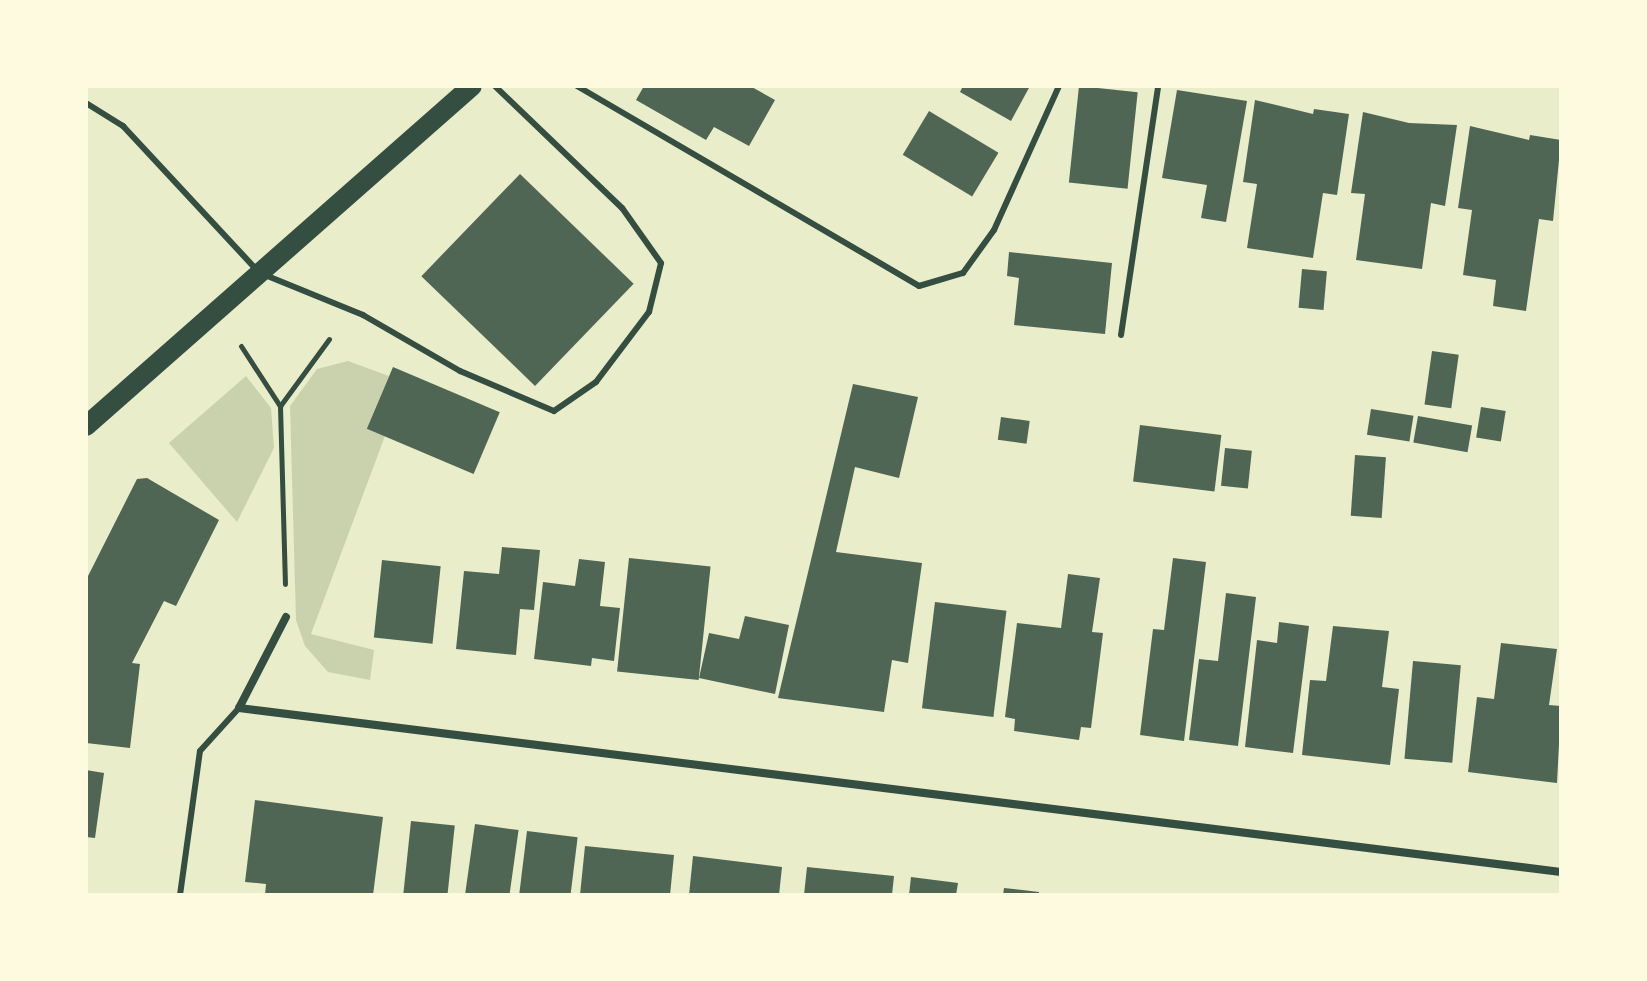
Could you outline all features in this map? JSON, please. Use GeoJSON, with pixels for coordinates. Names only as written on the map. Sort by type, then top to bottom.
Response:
{"type":"FeatureCollection","features":[{"type":"Feature","properties":{"kind":"main road"},"geometry":{"type":"LineString","coordinates":[[86,426],[472,86]]}},
{"type":"Feature","properties":{"kind":"street"},"geometry":{"type":"LineString","coordinates":[[286,617],[239,708],[1561,872]]}},
{"type":"Feature","properties":{"kind":"lane"},"geometry":{"type":"LineString","coordinates":[[86,103],[123,126],[260,273],[351,310],[460,371],[554,411],[596,382],[649,312],[661,263],[622,208],[495,86]]}},
{"type":"Feature","properties":{"kind":"lane"},"geometry":{"type":"LineString","coordinates":[[577,86],[919,286],[963,273],[994,230],[1059,86]]}},
{"type":"Feature","properties":{"kind":"lane"},"geometry":{"type":"LineString","coordinates":[[1121,335],[1158,86]]}},
{"type":"Feature","properties":{"kind":"lane"},"geometry":{"type":"LineString","coordinates":[[180,895],[200,751],[239,708]]}},
{"type":"Feature","properties":{"kind":"path"},"geometry":{"type":"LineString","coordinates":[[280,406],[351,310]]}},
{"type":"Feature","properties":{"kind":"path"},"geometry":{"type":"LineString","coordinates":[[218,311],[280,406],[286,617]]}},
{"type":"Feature","properties":{"kind":"green space"},"geometry":{"type":"Polygon","coordinates":[[[348,361],[389,376],[367,428],[385,436],[311,634],[374,650],[370,680],[328,672],[305,646],[296,620],[290,406],[317,369],[348,361]]]}},
{"type":"Feature","properties":{"kind":"green space"},"geometry":{"type":"Polygon","coordinates":[[[246,376],[271,408],[274,448],[237,522],[169,443],[246,376]]]}},
{"type":"Feature","properties":{"kind":"building"},"geometry":{"type":"Polygon","coordinates":[[[644,86],[750,86],[775,100],[749,146],[714,127],[706,140],[636,100],[644,86]]]}},
{"type":"Feature","properties":{"kind":"building"},"geometry":{"type":"Polygon","coordinates":[[[963,86],[1030,86],[1011,121],[960,92],[963,86]]]}},
{"type":"Feature","properties":{"kind":"building"},"geometry":{"type":"Polygon","coordinates":[[[1079,86],[1138,92],[1128,189],[1069,182],[1079,86]]]}},
{"type":"Feature","properties":{"kind":"building"},"geometry":{"type":"Polygon","coordinates":[[[1177,90],[1247,101],[1226,222],[1201,218],[1207,185],[1162,178],[1177,90]]]}},
{"type":"Feature","properties":{"kind":"building"},"geometry":{"type":"Polygon","coordinates":[[[1255,100],[1313,114],[1314,109],[1349,114],[1337,195],[1323,193],[1313,258],[1247,248],[1257,184],[1243,182],[1255,100]]]}},
{"type":"Feature","properties":{"kind":"building"},"geometry":{"type":"Polygon","coordinates":[[[929,111],[998,153],[972,196],[903,155],[929,111]]]}},
{"type":"Feature","properties":{"kind":"building"},"geometry":{"type":"Polygon","coordinates":[[[1363,112],[1409,123],[1457,125],[1445,206],[1431,203],[1422,269],[1356,260],[1365,194],[1351,193],[1363,112]]]}},
{"type":"Feature","properties":{"kind":"building"},"geometry":{"type":"Polygon","coordinates":[[[1470,126],[1529,140],[1530,135],[1561,140],[1553,221],[1539,219],[1526,311],[1493,306],[1496,280],[1463,275],[1472,210],[1458,208],[1470,126]]]}},
{"type":"Feature","properties":{"kind":"building"},"geometry":{"type":"Polygon","coordinates":[[[520,174],[634,284],[535,386],[421,276],[520,174]]]}},
{"type":"Feature","properties":{"kind":"building"},"geometry":{"type":"Polygon","coordinates":[[[1009,252],[1112,263],[1105,334],[1014,325],[1019,278],[1007,276],[1009,252]]]}},
{"type":"Feature","properties":{"kind":"building"},"geometry":{"type":"Polygon","coordinates":[[[1302,269],[1327,271],[1324,310],[1299,308],[1302,269]]]}},
{"type":"Feature","properties":{"kind":"building"},"geometry":{"type":"Polygon","coordinates":[[[1432,351],[1459,355],[1451,408],[1424,404],[1432,351]]]}},
{"type":"Feature","properties":{"kind":"building"},"geometry":{"type":"Polygon","coordinates":[[[393,367],[500,412],[474,474],[367,429],[393,367]]]}},
{"type":"Feature","properties":{"kind":"building"},"geometry":{"type":"Polygon","coordinates":[[[853,384],[918,397],[899,478],[855,467],[836,552],[922,563],[908,663],[892,660],[884,712],[778,698],[853,384]]]}},
{"type":"Feature","properties":{"kind":"building"},"geometry":{"type":"Polygon","coordinates":[[[1481,407],[1506,411],[1501,442],[1476,438],[1481,407]]]}},
{"type":"Feature","properties":{"kind":"building"},"geometry":{"type":"Polygon","coordinates":[[[1371,409],[1413,416],[1409,441],[1367,435],[1371,409]]]}},
{"type":"Feature","properties":{"kind":"building"},"geometry":{"type":"Polygon","coordinates":[[[1418,416],[1472,426],[1467,452],[1413,443],[1418,416]]]}},
{"type":"Feature","properties":{"kind":"building"},"geometry":{"type":"Polygon","coordinates":[[[1001,417],[1030,421],[1027,444],[998,440],[1001,417]]]}},
{"type":"Feature","properties":{"kind":"building"},"geometry":{"type":"Polygon","coordinates":[[[1140,425],[1221,435],[1214,492],[1133,482],[1140,425]]]}},
{"type":"Feature","properties":{"kind":"building"},"geometry":{"type":"Polygon","coordinates":[[[1225,448],[1252,451],[1248,489],[1221,486],[1225,448]]]}},
{"type":"Feature","properties":{"kind":"building"},"geometry":{"type":"Polygon","coordinates":[[[1355,455],[1386,457],[1382,518],[1351,516],[1355,455]]]}},
{"type":"Feature","properties":{"kind":"building"},"geometry":{"type":"Polygon","coordinates":[[[147,478],[219,520],[176,606],[164,601],[132,663],[140,664],[130,748],[86,743],[86,580],[137,479],[147,478]]]}},
{"type":"Feature","properties":{"kind":"building"},"geometry":{"type":"Polygon","coordinates":[[[502,547],[540,550],[534,610],[520,609],[516,655],[456,649],[464,571],[499,574],[502,547]]]}},
{"type":"Feature","properties":{"kind":"building"},"geometry":{"type":"Polygon","coordinates":[[[629,558],[711,567],[699,680],[617,671],[629,558]]]}},
{"type":"Feature","properties":{"kind":"building"},"geometry":{"type":"Polygon","coordinates":[[[1173,558],[1206,562],[1184,741],[1140,735],[1153,629],[1164,630],[1173,558]]]}},
{"type":"Feature","properties":{"kind":"building"},"geometry":{"type":"Polygon","coordinates":[[[579,559],[605,562],[600,606],[620,608],[614,661],[592,658],[591,666],[534,659],[543,582],[575,586],[579,559]]]}},
{"type":"Feature","properties":{"kind":"building"},"geometry":{"type":"Polygon","coordinates":[[[382,560],[441,566],[433,644],[374,638],[382,560]]]}},
{"type":"Feature","properties":{"kind":"building"},"geometry":{"type":"Polygon","coordinates":[[[1068,574],[1100,578],[1092,632],[1103,633],[1091,728],[1081,727],[1079,740],[1014,731],[1015,719],[1005,717],[1017,623],[1061,628],[1068,574]]]}},
{"type":"Feature","properties":{"kind":"building"},"geometry":{"type":"Polygon","coordinates":[[[1226,593],[1256,597],[1238,746],[1189,740],[1199,659],[1218,661],[1226,593]]]}},
{"type":"Feature","properties":{"kind":"building"},"geometry":{"type":"Polygon","coordinates":[[[935,602],[1006,611],[993,717],[922,708],[935,602]]]}},
{"type":"Feature","properties":{"kind":"building"},"geometry":{"type":"Polygon","coordinates":[[[745,616],[789,625],[775,694],[699,678],[709,633],[739,639],[745,616]]]}},
{"type":"Feature","properties":{"kind":"building"},"geometry":{"type":"Polygon","coordinates":[[[1279,622],[1309,626],[1293,753],[1245,747],[1257,640],[1277,643],[1279,622]]]}},
{"type":"Feature","properties":{"kind":"building"},"geometry":{"type":"Polygon","coordinates":[[[1333,626],[1389,631],[1382,687],[1399,689],[1390,765],[1302,755],[1310,680],[1326,681],[1333,626]]]}},
{"type":"Feature","properties":{"kind":"building"},"geometry":{"type":"Polygon","coordinates":[[[1501,643],[1557,649],[1549,705],[1561,706],[1557,783],[1468,772],[1477,697],[1494,699],[1501,643]]]}},
{"type":"Feature","properties":{"kind":"building"},"geometry":{"type":"Polygon","coordinates":[[[1413,661],[1461,665],[1452,763],[1404,759],[1413,661]]]}},
{"type":"Feature","properties":{"kind":"building"},"geometry":{"type":"Polygon","coordinates":[[[86,770],[104,773],[95,838],[86,837],[86,770]]]}},
{"type":"Feature","properties":{"kind":"building"},"geometry":{"type":"Polygon","coordinates":[[[255,800],[383,817],[373,895],[265,895],[266,884],[245,882],[255,800]]]}},
{"type":"Feature","properties":{"kind":"building"},"geometry":{"type":"Polygon","coordinates":[[[411,821],[455,826],[447,895],[403,895],[411,821]]]}},
{"type":"Feature","properties":{"kind":"building"},"geometry":{"type":"Polygon","coordinates":[[[475,824],[519,830],[509,895],[465,894],[475,824]]]}},
{"type":"Feature","properties":{"kind":"building"},"geometry":{"type":"Polygon","coordinates":[[[527,831],[578,837],[571,895],[519,895],[527,831]]]}},
{"type":"Feature","properties":{"kind":"building"},"geometry":{"type":"Polygon","coordinates":[[[585,846],[674,855],[670,895],[580,895],[585,846]]]}},
{"type":"Feature","properties":{"kind":"building"},"geometry":{"type":"Polygon","coordinates":[[[693,856],[782,867],[779,895],[689,895],[693,856]]]}},
{"type":"Feature","properties":{"kind":"building"},"geometry":{"type":"Polygon","coordinates":[[[807,867],[894,876],[892,895],[804,895],[807,867]]]}},
{"type":"Feature","properties":{"kind":"building"},"geometry":{"type":"Polygon","coordinates":[[[911,877],[958,883],[956,895],[909,895],[911,877]]]}},
{"type":"Feature","properties":{"kind":"building"},"geometry":{"type":"Polygon","coordinates":[[[1004,888],[1039,892],[1039,895],[1003,895],[1004,888]]]}}]}
